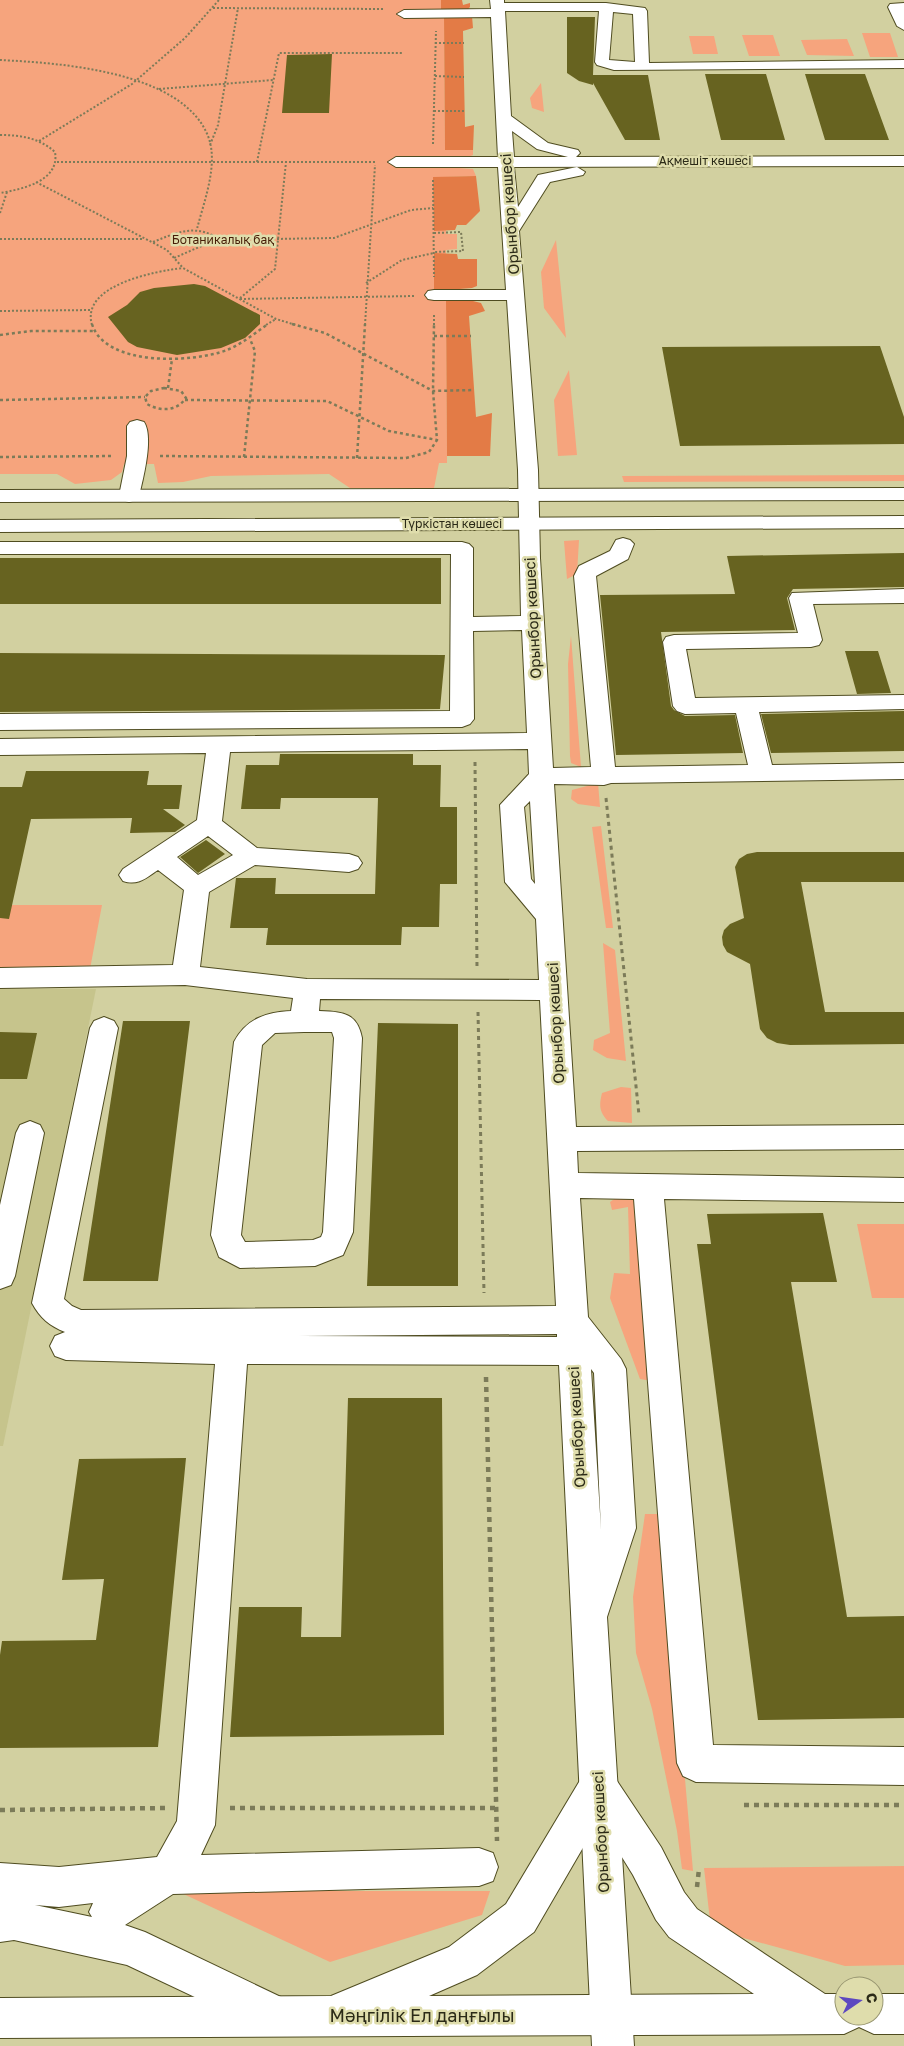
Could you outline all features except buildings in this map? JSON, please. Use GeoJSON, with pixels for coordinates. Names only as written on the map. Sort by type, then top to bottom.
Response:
{"type":"FeatureCollection","features":[{"type":"Feature","properties":{"kind":"street"},"geometry":{"type":"LineString","coordinates":[[904,7],[895,6],[904,26]]}},
{"type":"Feature","properties":{"kind":"street"},"geometry":{"type":"LineString","coordinates":[[404,14],[436,14],[498,7],[633,8],[640,12],[642,67]]}},
{"type":"Feature","properties":{"kind":"street","name":"Орынбор көшесі"},"geometry":{"type":"LineString","coordinates":[[498,7],[509,208],[528,470],[528,524],[542,776],[512,805],[518,882],[550,917],[612,2030]]}},
{"type":"Feature","properties":{"kind":"street"},"geometry":{"type":"LineString","coordinates":[[606,7],[602,62],[614,66],[904,64]]}},
{"type":"Feature","properties":{"kind":"street"},"geometry":{"type":"LineString","coordinates":[[500,39],[513,47],[517,88],[504,112],[550,149],[640,161]]}},
{"type":"Feature","properties":{"kind":"street"},"geometry":{"type":"LineString","coordinates":[[511,231],[544,178],[640,161]]}},
{"type":"Feature","properties":{"kind":"street","name":"Ақмешіт көшесі"},"geometry":{"type":"LineString","coordinates":[[396,162],[904,161]]}},
{"type":"Feature","properties":{"kind":"street"},"geometry":{"type":"LineString","coordinates":[[509,208],[495,218],[496,234],[498,258],[514,271]]}},
{"type":"Feature","properties":{"kind":"street"},"geometry":{"type":"LineString","coordinates":[[434,296],[516,300],[536,324]]}},
{"type":"Feature","properties":{"kind":"street"},"geometry":{"type":"LineString","coordinates":[[524,412],[541,390]]}},
{"type":"Feature","properties":{"kind":"street"},"geometry":{"type":"LineString","coordinates":[[129,496],[137,456],[137,426]]}},
{"type":"Feature","properties":{"kind":"street","name":"Түркістан көшесі"},"geometry":{"type":"LineString","coordinates":[[0,496],[904,494]]}},
{"type":"Feature","properties":{"kind":"street","name":"Түркістан көшесі"},"geometry":{"type":"LineString","coordinates":[[0,526],[904,522]]}},
{"type":"Feature","properties":{"kind":"street"},"geometry":{"type":"LineString","coordinates":[[111,548],[117,526]]}},
{"type":"Feature","properties":{"kind":"street"},"geometry":{"type":"LineString","coordinates":[[604,784],[585,576],[587,571],[620,554],[623,544]]}},
{"type":"Feature","properties":{"kind":"street"},"geometry":{"type":"LineString","coordinates":[[0,548],[462,548],[462,624],[462,719],[0,722]]}},
{"type":"Feature","properties":{"kind":"street"},"geometry":{"type":"LineString","coordinates":[[904,596],[800,598],[811,640],[674,642],[685,706],[904,702]]}},
{"type":"Feature","properties":{"kind":"street"},"geometry":{"type":"LineString","coordinates":[[462,624],[533,623]]}},
{"type":"Feature","properties":{"kind":"street"},"geometry":{"type":"LineString","coordinates":[[746,705],[762,774]]}},
{"type":"Feature","properties":{"kind":"street"},"geometry":{"type":"LineString","coordinates":[[0,746],[219,746],[540,742]]}},
{"type":"Feature","properties":{"kind":"street"},"geometry":{"type":"LineString","coordinates":[[132,875],[209,824],[219,746]]}},
{"type":"Feature","properties":{"kind":"street"},"geometry":{"type":"LineString","coordinates":[[542,776],[604,784],[762,774],[904,771]]}},
{"type":"Feature","properties":{"kind":"street"},"geometry":{"type":"LineString","coordinates":[[209,824],[250,856],[349,863]]}},
{"type":"Feature","properties":{"kind":"street"},"geometry":{"type":"LineString","coordinates":[[197,887],[250,856]]}},
{"type":"Feature","properties":{"kind":"street"},"geometry":{"type":"LineString","coordinates":[[160,857],[197,887]]}},
{"type":"Feature","properties":{"kind":"street"},"geometry":{"type":"LineString","coordinates":[[185,975],[197,887]]}},
{"type":"Feature","properties":{"kind":"street"},"geometry":{"type":"LineString","coordinates":[[0,978],[185,975],[307,989],[554,990]]}},
{"type":"Feature","properties":{"kind":"street"},"geometry":{"type":"LineString","coordinates":[[304,1021],[307,989]]}},
{"type":"Feature","properties":{"kind":"street"},"geometry":{"type":"LineString","coordinates":[[304,1021],[337,1022],[346,1028],[348,1038],[338,1232],[332,1246],[315,1253],[240,1255],[230,1248],[226,1235],[248,1042],[257,1029],[274,1022],[304,1021]]}},
{"type":"Feature","properties":{"kind":"street"},"geometry":{"type":"LineString","coordinates":[[104,1028],[48,1303],[61,1316],[79,1324],[572,1336]]}},
{"type":"Feature","properties":{"kind":"street"},"geometry":{"type":"LineString","coordinates":[[0,1276],[30,1133]]}},
{"type":"Feature","properties":{"kind":"street"},"geometry":{"type":"LineString","coordinates":[[562,1139],[904,1136]]}},
{"type":"Feature","properties":{"kind":"street"},"geometry":{"type":"LineString","coordinates":[[564,1185],[904,1190]]}},
{"type":"Feature","properties":{"kind":"street"},"geometry":{"type":"LineString","coordinates":[[648,1187],[696,1763],[904,1766]]}},
{"type":"Feature","properties":{"kind":"street"},"geometry":{"type":"LineString","coordinates":[[66,1346],[232,1350],[572,1336]]}},
{"type":"Feature","properties":{"kind":"street"},"geometry":{"type":"LineString","coordinates":[[109,1912],[168,1875],[196,1825],[232,1350]]}},
{"type":"Feature","properties":{"kind":"street"},"geometry":{"type":"LineString","coordinates":[[331,2016],[463,1961],[520,1918],[598,1786],[647,1861],[670,1906],[683,1923],[832,2014]]}},
{"type":"Feature","properties":{"kind":"street"},"geometry":{"type":"LineString","coordinates":[[0,1883],[59,1887],[168,1875],[479,1867]]}},
{"type":"Feature","properties":{"kind":"street"},"geometry":{"type":"LineString","coordinates":[[59,1887],[109,1912],[131,1946]]}},
{"type":"Feature","properties":{"kind":"street"},"geometry":{"type":"LineString","coordinates":[[0,1922],[14,1920],[131,1946],[279,2017]]}},
{"type":"Feature","properties":{"kind":"street","name":"Мәңгілік Ел даңғылы"},"geometry":{"type":"LineString","coordinates":[[0,2018],[331,2016],[612,2030],[832,2014]]}},
{"type":"Feature","properties":{"kind":"street"},"geometry":{"type":"LineString","coordinates":[[884,2014],[904,2014]]}},
{"type":"Feature","properties":{"kind":"path"},"geometry":{"type":"LineString","coordinates":[[39,141],[136,81],[185,38],[219,0]]}},
{"type":"Feature","properties":{"kind":"path"},"geometry":{"type":"LineString","coordinates":[[212,8],[386,9]]}},
{"type":"Feature","properties":{"kind":"path"},"geometry":{"type":"LineString","coordinates":[[210,146],[218,125],[238,8]]}},
{"type":"Feature","properties":{"kind":"path"},"geometry":{"type":"LineString","coordinates":[[0,456],[406,458],[429,452],[437,440],[433,391],[433,162],[436,14]]}},
{"type":"Feature","properties":{"kind":"path"},"geometry":{"type":"LineString","coordinates":[[436,43],[464,43]]}},
{"type":"Feature","properties":{"kind":"path"},"geometry":{"type":"LineString","coordinates":[[257,162],[279,53],[402,53]]}},
{"type":"Feature","properties":{"kind":"path"},"geometry":{"type":"LineString","coordinates":[[0,60],[78,66],[136,81],[158,89],[193,112],[208,134],[210,146],[210,162],[197,229]]}},
{"type":"Feature","properties":{"kind":"path"},"geometry":{"type":"LineString","coordinates":[[435,76],[464,76]]}},
{"type":"Feature","properties":{"kind":"path"},"geometry":{"type":"LineString","coordinates":[[158,89],[273,80]]}},
{"type":"Feature","properties":{"kind":"path"},"geometry":{"type":"LineString","coordinates":[[434,111],[465,111]]}},
{"type":"Feature","properties":{"kind":"path"},"geometry":{"type":"LineString","coordinates":[[0,135],[20,136],[39,141],[51,148],[57,162]]}},
{"type":"Feature","properties":{"kind":"path"},"geometry":{"type":"LineString","coordinates":[[57,162],[396,162]]}},
{"type":"Feature","properties":{"kind":"path"},"geometry":{"type":"LineString","coordinates":[[0,193],[36,182],[47,176],[57,162]]}},
{"type":"Feature","properties":{"kind":"path"},"geometry":{"type":"LineString","coordinates":[[240,299],[275,269],[286,162]]}},
{"type":"Feature","properties":{"kind":"path"},"geometry":{"type":"LineString","coordinates":[[357,458],[365,297],[375,162]]}},
{"type":"Feature","properties":{"kind":"path"},"geometry":{"type":"LineString","coordinates":[[36,182],[167,250],[183,268],[276,320],[325,333],[433,391],[474,390]]}},
{"type":"Feature","properties":{"kind":"path"},"geometry":{"type":"LineString","coordinates":[[0,213],[7,192]]}},
{"type":"Feature","properties":{"kind":"path"},"geometry":{"type":"LineString","coordinates":[[174,258],[207,245],[213,240],[334,238],[411,210],[433,208]]}},
{"type":"Feature","properties":{"kind":"path"},"geometry":{"type":"LineString","coordinates":[[152,243],[185,230],[197,229],[212,235],[213,240]]}},
{"type":"Feature","properties":{"kind":"path"},"geometry":{"type":"LineString","coordinates":[[366,283],[402,260],[434,252],[463,251],[461,232],[434,233]]}},
{"type":"Feature","properties":{"kind":"path"},"geometry":{"type":"LineString","coordinates":[[0,239],[145,239]]}},
{"type":"Feature","properties":{"kind":"path"},"geometry":{"type":"LineString","coordinates":[[183,268],[153,272],[126,280],[105,293],[92,310],[91,323],[94,331],[108,344],[120,350],[147,357],[172,359],[211,354],[250,339],[266,324],[276,320]]}},
{"type":"Feature","properties":{"kind":"path"},"geometry":{"type":"LineString","coordinates":[[240,299],[434,296]]}},
{"type":"Feature","properties":{"kind":"path"},"geometry":{"type":"LineString","coordinates":[[0,311],[92,310]]}},
{"type":"Feature","properties":{"kind":"path"},"geometry":{"type":"LineString","coordinates":[[0,335],[31,331],[94,331]]}},
{"type":"Feature","properties":{"kind":"path"},"geometry":{"type":"LineString","coordinates":[[434,336],[471,336]]}},
{"type":"Feature","properties":{"kind":"path"},"geometry":{"type":"LineString","coordinates":[[244,457],[256,352],[250,339]]}},
{"type":"Feature","properties":{"kind":"path"},"geometry":{"type":"LineString","coordinates":[[168,388],[172,359]]}},
{"type":"Feature","properties":{"kind":"path"},"geometry":{"type":"LineString","coordinates":[[0,400],[145,397],[151,391],[168,388],[182,391],[185,400]]}},
{"type":"Feature","properties":{"kind":"path"},"geometry":{"type":"LineString","coordinates":[[145,397],[147,404],[162,410],[176,407],[185,400],[327,400],[389,432],[437,440]]}},
{"type":"Feature","properties":{"kind":"path"},"geometry":{"type":"LineString","coordinates":[[604,784],[640,1139]]}},
{"type":"Feature","properties":{"kind":"path"},"geometry":{"type":"LineString","coordinates":[[744,1805],[904,1805]]}},
{"type":"Feature","properties":{"kind":"path"},"geometry":{"type":"LineString","coordinates":[[0,1810],[496,1808]]}},
{"type":"Feature","properties":{"kind":"shaded area"},"geometry":{"type":"Polygon","coordinates":[[[441,0],[462,0],[463,5],[470,3],[470,7],[467,10],[441,10],[441,0]]]}},
{"type":"Feature","properties":{"kind":"shaded area"},"geometry":{"type":"Polygon","coordinates":[[[444,16],[472,16],[473,28],[463,31],[465,127],[474,125],[473,150],[445,150],[444,16]]]}},
{"type":"Feature","properties":{"kind":"shaded area"},"geometry":{"type":"Polygon","coordinates":[[[476,176],[480,211],[466,225],[457,225],[455,230],[434,231],[433,177],[476,176]]]}},
{"type":"Feature","properties":{"kind":"shaded area"},"geometry":{"type":"Polygon","coordinates":[[[434,253],[457,254],[458,259],[477,259],[477,286],[434,291],[434,253]]]}},
{"type":"Feature","properties":{"kind":"shaded area"},"geometry":{"type":"Polygon","coordinates":[[[446,299],[465,299],[481,303],[485,311],[469,316],[476,417],[492,413],[490,456],[447,456],[446,299]]]}},
{"type":"Feature","properties":{"kind":"shaded area"},"geometry":{"type":"Polygon","coordinates":[[[0,989],[96,989],[3,1446],[0,1446],[0,989]]]}},
{"type":"Feature","properties":{"kind":"green space","name":"Ботаникалық бақ"},"geometry":{"type":"Polygon","coordinates":[[[0,0],[444,0],[445,150],[473,150],[473,155],[445,167],[473,169],[476,176],[445,177],[446,234],[457,234],[457,249],[446,250],[447,463],[439,463],[434,488],[350,488],[329,474],[211,476],[183,482],[158,483],[154,464],[124,464],[122,472],[111,480],[75,484],[57,474],[0,474],[0,0]]]}},
{"type":"Feature","properties":{"kind":"green space"},"geometry":{"type":"Polygon","coordinates":[[[862,33],[890,33],[898,57],[870,57],[862,33]]]}},
{"type":"Feature","properties":{"kind":"green space"},"geometry":{"type":"Polygon","coordinates":[[[742,35],[773,35],[780,56],[749,56],[742,35]]]}},
{"type":"Feature","properties":{"kind":"green space"},"geometry":{"type":"Polygon","coordinates":[[[689,36],[714,36],[718,54],[693,54],[689,36]]]}},
{"type":"Feature","properties":{"kind":"green space"},"geometry":{"type":"Polygon","coordinates":[[[847,39],[854,56],[807,55],[801,40],[847,39]]]}},
{"type":"Feature","properties":{"kind":"green space"},"geometry":{"type":"Polygon","coordinates":[[[541,83],[544,112],[532,108],[530,98],[541,83]]]}},
{"type":"Feature","properties":{"kind":"green space"},"geometry":{"type":"Polygon","coordinates":[[[556,240],[566,338],[544,308],[541,272],[556,240]]]}},
{"type":"Feature","properties":{"kind":"green space"},"geometry":{"type":"Polygon","coordinates":[[[569,370],[577,455],[558,456],[554,400],[569,370]]]}},
{"type":"Feature","properties":{"kind":"green space"},"geometry":{"type":"Polygon","coordinates":[[[904,475],[904,481],[624,482],[622,476],[904,475]]]}},
{"type":"Feature","properties":{"kind":"green space"},"geometry":{"type":"Polygon","coordinates":[[[579,540],[577,574],[567,579],[564,541],[579,540]]]}},
{"type":"Feature","properties":{"kind":"green space"},"geometry":{"type":"Polygon","coordinates":[[[571,636],[581,767],[571,763],[570,756],[568,664],[571,636]]]}},
{"type":"Feature","properties":{"kind":"green space"},"geometry":{"type":"Polygon","coordinates":[[[598,783],[600,807],[578,804],[571,799],[572,790],[598,783]]]}},
{"type":"Feature","properties":{"kind":"green space"},"geometry":{"type":"Polygon","coordinates":[[[601,826],[613,928],[606,928],[592,827],[601,826]]]}},
{"type":"Feature","properties":{"kind":"green space"},"geometry":{"type":"Polygon","coordinates":[[[0,905],[102,905],[90,969],[0,969],[0,905]]]}},
{"type":"Feature","properties":{"kind":"green space"},"geometry":{"type":"Polygon","coordinates":[[[603,943],[615,950],[626,1061],[607,1058],[593,1050],[594,1040],[610,1033],[603,943]]]}},
{"type":"Feature","properties":{"kind":"green space"},"geometry":{"type":"Polygon","coordinates":[[[621,1087],[631,1088],[632,1123],[608,1121],[601,1111],[602,1093],[621,1087]]]}},
{"type":"Feature","properties":{"kind":"green space"},"geometry":{"type":"Polygon","coordinates":[[[620,1195],[641,1196],[652,1381],[640,1379],[610,1298],[614,1273],[630,1274],[628,1207],[612,1210],[610,1202],[620,1195]]]}},
{"type":"Feature","properties":{"kind":"green space"},"geometry":{"type":"Polygon","coordinates":[[[857,1224],[904,1224],[904,1298],[872,1298],[857,1224]]]}},
{"type":"Feature","properties":{"kind":"green space"},"geometry":{"type":"Polygon","coordinates":[[[645,1514],[662,1514],[693,1871],[682,1869],[677,1831],[652,1709],[636,1653],[633,1597],[645,1514]]]}},
{"type":"Feature","properties":{"kind":"green space"},"geometry":{"type":"Polygon","coordinates":[[[904,1866],[904,1965],[845,1966],[711,1929],[704,1868],[904,1866]]]}},
{"type":"Feature","properties":{"kind":"green space"},"geometry":{"type":"Polygon","coordinates":[[[177,1891],[490,1891],[482,1915],[330,1962],[177,1891]]]}}]}
